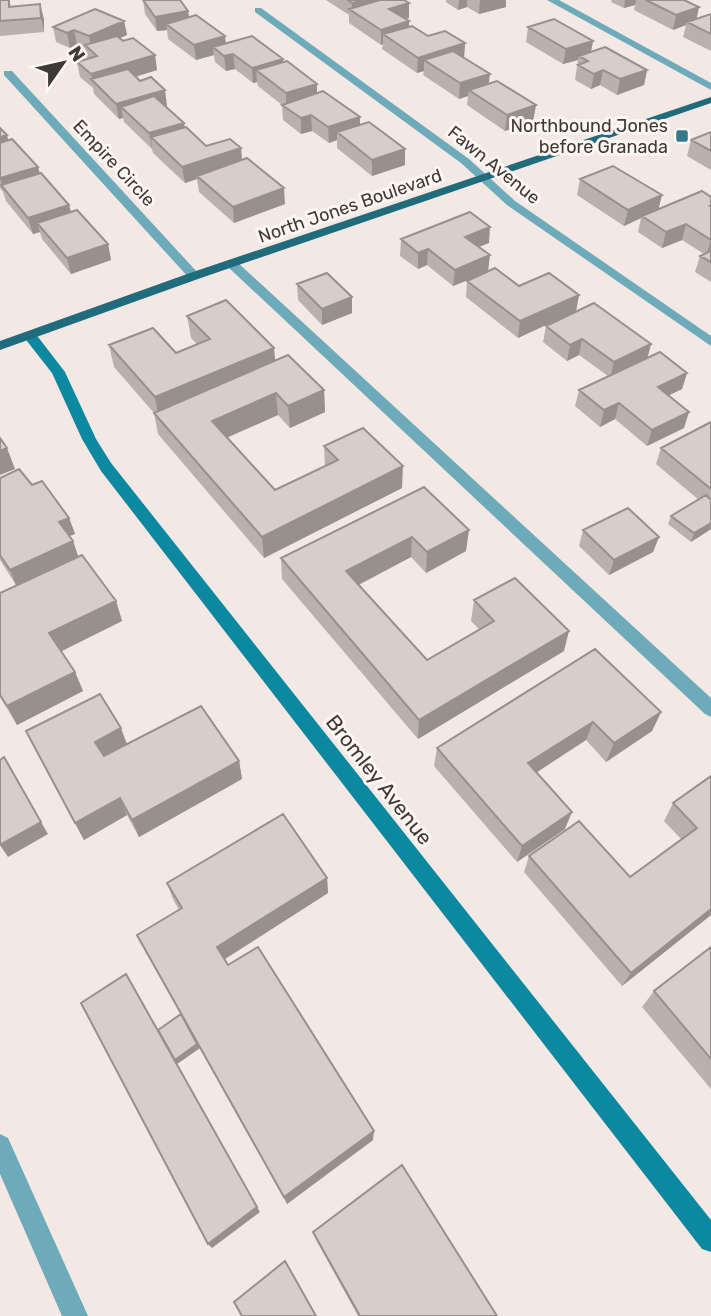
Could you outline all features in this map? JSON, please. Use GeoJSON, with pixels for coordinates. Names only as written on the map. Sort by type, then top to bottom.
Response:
{"type":"FeatureCollection","features":[{"type":"Feature","properties":{"kind":"main road","name":"North Jones Boulevard"},"geometry":{"type":"LineString","coordinates":[[0,346],[194,275],[485,179],[711,100]]}},
{"type":"Feature","properties":{"kind":"street"},"geometry":{"type":"LineString","coordinates":[[552,0],[711,87]]}},
{"type":"Feature","properties":{"kind":"street","name":"Fawn Avenue"},"geometry":{"type":"LineString","coordinates":[[258,10],[465,161],[511,204],[711,342]]}},
{"type":"Feature","properties":{"kind":"street","name":"Empire Circle"},"geometry":{"type":"LineString","coordinates":[[8,74],[194,275]]}},
{"type":"Feature","properties":{"kind":"street"},"geometry":{"type":"LineString","coordinates":[[232,264],[711,709]]}},
{"type":"Feature","properties":{"kind":"street","name":"Bromley Avenue"},"geometry":{"type":"LineString","coordinates":[[30,336],[58,372],[89,439],[106,467],[711,1240]]}},
{"type":"Feature","properties":{"kind":"street"},"geometry":{"type":"LineString","coordinates":[[0,1146],[75,1316]]}},
{"type":"Feature","properties":{"kind":"building"},"geometry":{"type":"Polygon","coordinates":[[[0,0],[9,0],[9,7],[40,4],[41,18],[0,21],[0,0]]]}},
{"type":"Feature","properties":{"kind":"building"},"geometry":{"type":"Polygon","coordinates":[[[143,0],[180,0],[188,11],[155,17],[143,0]]]}},
{"type":"Feature","properties":{"kind":"building"},"geometry":{"type":"Polygon","coordinates":[[[380,0],[404,0],[409,3],[389,9],[409,21],[381,30],[349,9],[380,0]]]}},
{"type":"Feature","properties":{"kind":"building"},"geometry":{"type":"Polygon","coordinates":[[[646,0],[684,0],[699,7],[676,15],[646,0]]]}},
{"type":"Feature","properties":{"kind":"building"},"geometry":{"type":"Polygon","coordinates":[[[95,9],[124,21],[89,36],[74,30],[67,33],[53,27],[95,9]]]}},
{"type":"Feature","properties":{"kind":"building"},"geometry":{"type":"Polygon","coordinates":[[[711,14],[711,34],[687,22],[711,14]]]}},
{"type":"Feature","properties":{"kind":"building"},"geometry":{"type":"Polygon","coordinates":[[[196,15],[225,36],[194,45],[166,24],[196,15]]]}},
{"type":"Feature","properties":{"kind":"building"},"geometry":{"type":"Polygon","coordinates":[[[554,19],[593,41],[566,49],[528,27],[554,19]]]}},
{"type":"Feature","properties":{"kind":"building"},"geometry":{"type":"Polygon","coordinates":[[[412,26],[428,36],[445,31],[465,43],[418,58],[383,34],[412,26]]]}},
{"type":"Feature","properties":{"kind":"building"},"geometry":{"type":"Polygon","coordinates":[[[117,36],[123,41],[133,38],[155,55],[91,74],[77,62],[97,56],[85,45],[117,36]]]}},
{"type":"Feature","properties":{"kind":"building"},"geometry":{"type":"Polygon","coordinates":[[[252,36],[283,59],[252,68],[233,54],[224,56],[213,47],[252,36]]]}},
{"type":"Feature","properties":{"kind":"building"},"geometry":{"type":"Polygon","coordinates":[[[605,47],[647,70],[620,79],[603,70],[594,74],[578,65],[588,61],[579,56],[605,47]]]}},
{"type":"Feature","properties":{"kind":"building"},"geometry":{"type":"Polygon","coordinates":[[[453,51],[490,74],[460,83],[424,60],[453,51]]]}},
{"type":"Feature","properties":{"kind":"building"},"geometry":{"type":"Polygon","coordinates":[[[287,61],[317,84],[286,93],[256,70],[287,61]]]}},
{"type":"Feature","properties":{"kind":"building"},"geometry":{"type":"Polygon","coordinates":[[[128,69],[140,81],[151,77],[165,90],[116,104],[91,79],[128,69]]]}},
{"type":"Feature","properties":{"kind":"building"},"geometry":{"type":"Polygon","coordinates":[[[497,81],[536,105],[507,115],[469,90],[497,81]]]}},
{"type":"Feature","properties":{"kind":"building"},"geometry":{"type":"Polygon","coordinates":[[[323,91],[360,117],[328,127],[311,115],[301,118],[282,105],[323,91]]]}},
{"type":"Feature","properties":{"kind":"building"},"geometry":{"type":"Polygon","coordinates":[[[154,96],[184,123],[149,133],[121,107],[154,96]]]}},
{"type":"Feature","properties":{"kind":"building"},"geometry":{"type":"Polygon","coordinates":[[[369,122],[405,149],[372,160],[337,132],[369,122]]]}},
{"type":"Feature","properties":{"kind":"building"},"geometry":{"type":"Polygon","coordinates":[[[186,127],[206,146],[230,139],[241,148],[182,167],[151,137],[186,127]]]}},
{"type":"Feature","properties":{"kind":"building"},"geometry":{"type":"Polygon","coordinates":[[[0,128],[7,135],[0,137],[0,128]]]}},
{"type":"Feature","properties":{"kind":"building"},"geometry":{"type":"Polygon","coordinates":[[[711,132],[711,151],[691,140],[711,132]]]}},
{"type":"Feature","properties":{"kind":"building"},"geometry":{"type":"Polygon","coordinates":[[[12,139],[38,167],[0,178],[0,143],[12,139]]]}},
{"type":"Feature","properties":{"kind":"building"},"geometry":{"type":"Polygon","coordinates":[[[247,158],[284,188],[233,207],[197,176],[247,158]]]}},
{"type":"Feature","properties":{"kind":"building"},"geometry":{"type":"Polygon","coordinates":[[[613,166],[662,195],[628,210],[580,179],[613,166]]]}},
{"type":"Feature","properties":{"kind":"building"},"geometry":{"type":"Polygon","coordinates":[[[41,173],[69,205],[28,218],[1,185],[41,173]]]}},
{"type":"Feature","properties":{"kind":"building"},"geometry":{"type":"Polygon","coordinates":[[[702,191],[711,197],[711,240],[686,224],[666,232],[642,216],[702,191]]]}},
{"type":"Feature","properties":{"kind":"building"},"geometry":{"type":"Polygon","coordinates":[[[77,210],[108,244],[67,258],[37,223],[77,210]]]}},
{"type":"Feature","properties":{"kind":"building"},"geometry":{"type":"Polygon","coordinates":[[[470,212],[490,227],[465,237],[490,255],[455,270],[428,249],[418,253],[401,239],[470,212]]]}},
{"type":"Feature","properties":{"kind":"building"},"geometry":{"type":"Polygon","coordinates":[[[711,251],[711,262],[700,256],[711,251]]]}},
{"type":"Feature","properties":{"kind":"building"},"geometry":{"type":"Polygon","coordinates":[[[495,268],[519,286],[549,273],[579,295],[520,321],[467,281],[495,268]]]}},
{"type":"Feature","properties":{"kind":"building"},"geometry":{"type":"Polygon","coordinates":[[[327,273],[352,297],[322,309],[297,284],[327,273]]]}},
{"type":"Feature","properties":{"kind":"building"},"geometry":{"type":"Polygon","coordinates":[[[226,300],[274,348],[155,397],[109,345],[153,328],[176,353],[210,339],[187,316],[226,300]]]}},
{"type":"Feature","properties":{"kind":"building"},"geometry":{"type":"Polygon","coordinates":[[[594,303],[651,344],[614,362],[582,339],[570,345],[546,326],[594,303]]]}},
{"type":"Feature","properties":{"kind":"building"},"geometry":{"type":"Polygon","coordinates":[[[660,352],[687,373],[658,387],[689,412],[652,430],[619,403],[604,410],[579,390],[660,352]]]}},
{"type":"Feature","properties":{"kind":"building"},"geometry":{"type":"Polygon","coordinates":[[[288,355],[324,390],[288,406],[276,393],[212,421],[275,490],[338,460],[324,446],[363,428],[403,466],[262,537],[154,413],[288,355]]]}},
{"type":"Feature","properties":{"kind":"building"},"geometry":{"type":"Polygon","coordinates":[[[711,422],[711,489],[661,448],[711,422]]]}},
{"type":"Feature","properties":{"kind":"building"},"geometry":{"type":"Polygon","coordinates":[[[0,438],[7,448],[0,451],[0,438]]]}},
{"type":"Feature","properties":{"kind":"building"},"geometry":{"type":"Polygon","coordinates":[[[19,469],[32,485],[42,481],[69,518],[59,522],[73,541],[10,570],[0,555],[0,478],[19,469]]]}},
{"type":"Feature","properties":{"kind":"building"},"geometry":{"type":"Polygon","coordinates":[[[424,487],[469,530],[427,552],[412,537],[346,571],[427,660],[494,621],[474,600],[515,578],[569,631],[419,720],[281,558],[424,487]]]}},
{"type":"Feature","properties":{"kind":"building"},"geometry":{"type":"Polygon","coordinates":[[[706,495],[711,500],[711,523],[694,533],[671,516],[706,495]]]}},
{"type":"Feature","properties":{"kind":"building"},"geometry":{"type":"Polygon","coordinates":[[[628,508],[659,537],[614,560],[583,530],[628,508]]]}},
{"type":"Feature","properties":{"kind":"building"},"geometry":{"type":"Polygon","coordinates":[[[82,555],[116,601],[49,633],[75,672],[7,706],[0,695],[0,593],[82,555]]]}},
{"type":"Feature","properties":{"kind":"building"},"geometry":{"type":"Polygon","coordinates":[[[595,649],[661,712],[614,743],[593,722],[528,763],[572,812],[522,846],[437,748],[595,649]]]}},
{"type":"Feature","properties":{"kind":"building"},"geometry":{"type":"Polygon","coordinates":[[[100,694],[121,728],[95,742],[104,756],[201,706],[239,761],[132,820],[120,798],[75,823],[26,731],[100,694]]]}},
{"type":"Feature","properties":{"kind":"building"},"geometry":{"type":"Polygon","coordinates":[[[4,757],[41,822],[0,845],[0,760],[4,757]]]}},
{"type":"Feature","properties":{"kind":"building"},"geometry":{"type":"Polygon","coordinates":[[[711,776],[711,909],[631,973],[529,856],[579,821],[630,877],[697,828],[673,803],[711,776]]]}},
{"type":"Feature","properties":{"kind":"building"},"geometry":{"type":"Polygon","coordinates":[[[283,814],[327,878],[217,947],[228,965],[258,947],[374,1131],[284,1197],[137,935],[182,908],[167,883],[283,814]]]}},
{"type":"Feature","properties":{"kind":"building"},"geometry":{"type":"Polygon","coordinates":[[[711,947],[711,1059],[654,991],[711,947]]]}},
{"type":"Feature","properties":{"kind":"building"},"geometry":{"type":"Polygon","coordinates":[[[126,974],[257,1207],[208,1244],[81,1003],[126,974]]]}},
{"type":"Feature","properties":{"kind":"building"},"geometry":{"type":"Polygon","coordinates":[[[181,1014],[197,1044],[175,1060],[158,1030],[181,1014]]]}},
{"type":"Feature","properties":{"kind":"building"},"geometry":{"type":"Polygon","coordinates":[[[402,1165],[497,1316],[360,1316],[313,1232],[402,1165]]]}},
{"type":"Feature","properties":{"kind":"building"},"geometry":{"type":"Polygon","coordinates":[[[285,1261],[316,1316],[242,1316],[234,1302],[285,1261]]]}},
{"type":"Feature","properties":{"kind":"place","name":"Northbound Jones before Granada"},"geometry":{"type":"Point","coordinates":[682,136]}}]}
